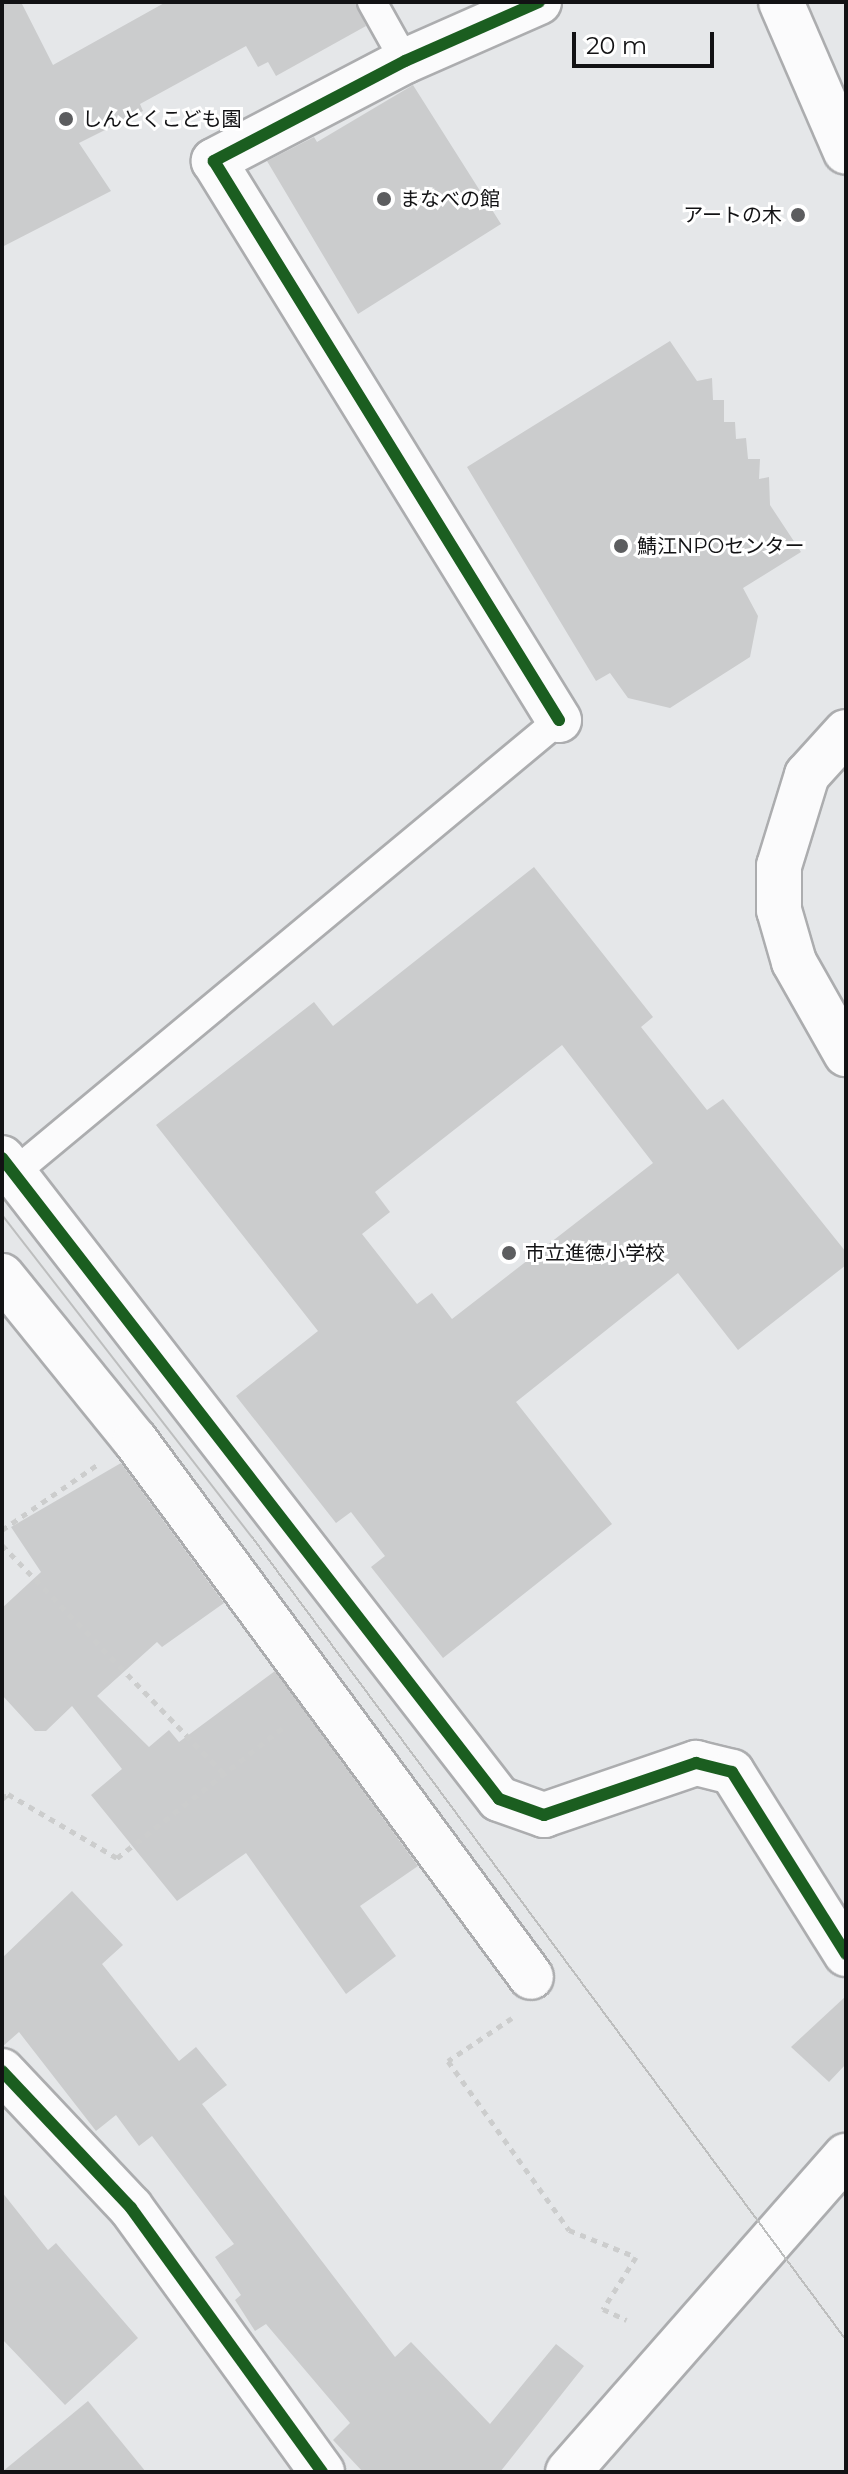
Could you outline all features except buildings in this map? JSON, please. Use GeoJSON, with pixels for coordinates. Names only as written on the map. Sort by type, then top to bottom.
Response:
{"type":"FeatureCollection","features":[{"type":"Feature","properties":{"kind":"street"},"geometry":{"type":"LineString","coordinates":[[539,2],[405,61],[214,161],[559,720]]}},
{"type":"Feature","properties":{"kind":"street"},"geometry":{"type":"LineString","coordinates":[[781,2],[846,152]]}},
{"type":"Feature","properties":{"kind":"street"},"geometry":{"type":"LineString","coordinates":[[846,732],[807,775],[779,866],[779,910],[794,962],[846,1054]]}},
{"type":"Feature","properties":{"kind":"street"},"geometry":{"type":"LineString","coordinates":[[8,1165],[499,1799],[544,1815],[696,1763],[732,1772],[846,1954]]}},
{"type":"Feature","properties":{"kind":"street"},"geometry":{"type":"LineString","coordinates":[[2,1276],[135,1440],[531,1977]]}},
{"type":"Feature","properties":{"kind":"street"},"geometry":{"type":"LineString","coordinates":[[2,2071],[131,2208],[322,2472]]}},
{"type":"Feature","properties":{"kind":"street"},"geometry":{"type":"LineString","coordinates":[[568,2472],[846,2156]]}},
{"type":"Feature","properties":{"kind":"lane"},"geometry":{"type":"LineString","coordinates":[[372,2],[405,61]]}},
{"type":"Feature","properties":{"kind":"lane"},"geometry":{"type":"LineString","coordinates":[[8,1165],[559,720]]}},
{"type":"Feature","properties":{"kind":"path"},"geometry":{"type":"LineString","coordinates":[[2,1530],[135,1440]]}},
{"type":"Feature","properties":{"kind":"path"},"geometry":{"type":"LineString","coordinates":[[2,1545],[224,1774]]}},
{"type":"Feature","properties":{"kind":"path"},"geometry":{"type":"LineString","coordinates":[[2,1799],[8,1794],[117,1858],[324,1695]]}},
{"type":"Feature","properties":{"kind":"path"},"geometry":{"type":"LineString","coordinates":[[531,1977],[547,1994],[448,2061],[569,2230],[636,2257],[603,2309],[627,2320]]}},
{"type":"Feature","properties":{"kind":"tram line"},"geometry":{"type":"LineString","coordinates":[[2,1215],[252,1537],[846,2340]]}},
{"type":"Feature","properties":{"kind":"cycle path"},"geometry":{"type":"LineString","coordinates":[[539,2],[405,61],[214,161],[559,720]]}},
{"type":"Feature","properties":{"kind":"cycle path"},"geometry":{"type":"LineString","coordinates":[[2,1158],[499,1799],[544,1815],[696,1763],[732,1772],[846,1954]]}},
{"type":"Feature","properties":{"kind":"cycle path"},"geometry":{"type":"LineString","coordinates":[[2,2071],[131,2208],[322,2472]]}},
{"type":"Feature","properties":{"kind":"place","name":"しんとくこども園"},"geometry":{"type":"Point","coordinates":[66,119]}},
{"type":"Feature","properties":{"kind":"place","name":"まなべの館"},"geometry":{"type":"Point","coordinates":[384,199]}},
{"type":"Feature","properties":{"kind":"place","name":"アートの木"},"geometry":{"type":"Point","coordinates":[798,215]}},
{"type":"Feature","properties":{"kind":"place","name":"鯖江NPOセンター"},"geometry":{"type":"Point","coordinates":[621,546]}},
{"type":"Feature","properties":{"kind":"place","name":"市立進徳小学校"},"geometry":{"type":"Point","coordinates":[509,1253]}}]}
